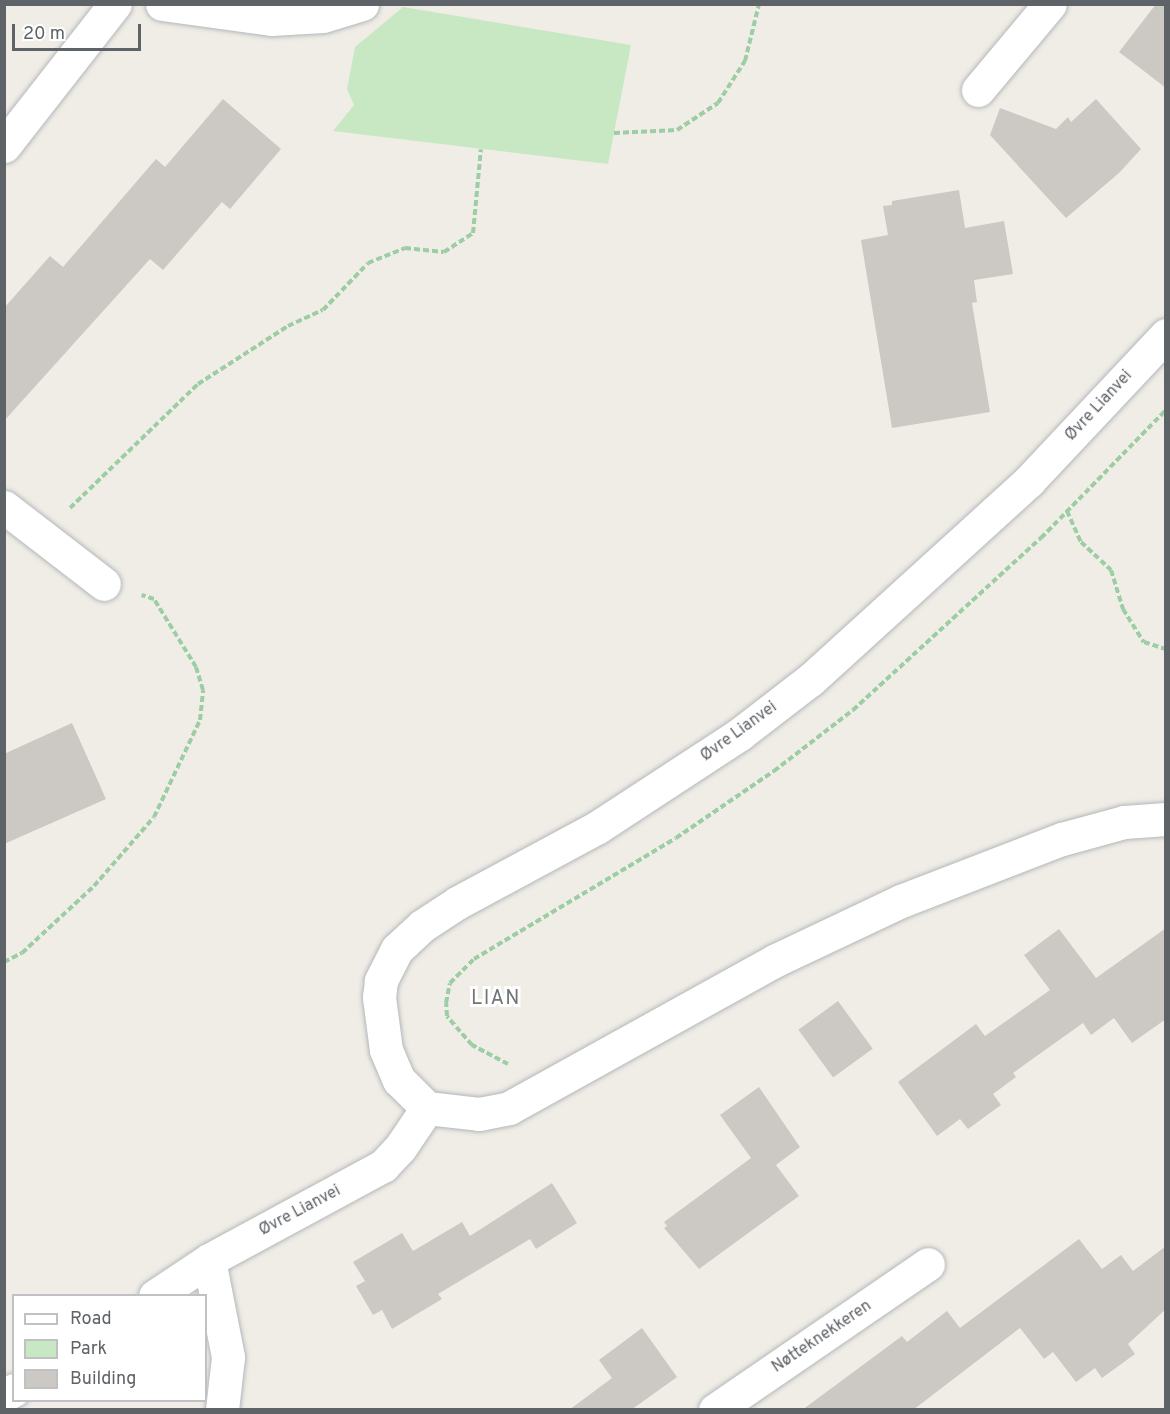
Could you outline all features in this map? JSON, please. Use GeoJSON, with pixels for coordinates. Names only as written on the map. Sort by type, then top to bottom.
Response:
{"type":"FeatureCollection","features":[{"type":"Feature","properties":{"kind":"street"},"geometry":{"type":"LineString","coordinates":[[4,146],[115,4]]}},
{"type":"Feature","properties":{"kind":"street"},"geometry":{"type":"LineString","coordinates":[[162,4],[271,19],[323,16],[362,4]]}},
{"type":"Feature","properties":{"kind":"street"},"geometry":{"type":"LineString","coordinates":[[978,90],[1050,4]]}},
{"type":"Feature","properties":{"kind":"street","name":"Øvre Lianvei"},"geometry":{"type":"LineString","coordinates":[[158,1294],[209,1260],[383,1166],[400,1148],[427,1108],[399,1080],[382,1033],[381,981],[397,949],[457,903],[598,827],[674,779],[810,680],[1020,490],[1166,335]]}},
{"type":"Feature","properties":{"kind":"street"},"geometry":{"type":"LineString","coordinates":[[4,507],[104,584]]}},
{"type":"Feature","properties":{"kind":"street"},"geometry":{"type":"LineString","coordinates":[[427,1108],[479,1114],[509,1108],[776,960],[901,901],[1062,839],[1124,822],[1166,819]]}},
{"type":"Feature","properties":{"kind":"street"},"geometry":{"type":"LineString","coordinates":[[209,1260],[228,1357],[222,1410]]}},
{"type":"Feature","properties":{"kind":"street","name":"Nøtteknekkeren"},"geometry":{"type":"LineString","coordinates":[[715,1410],[928,1264]]}},
{"type":"Feature","properties":{"kind":"path"},"geometry":{"type":"LineString","coordinates":[[614,133],[677,130],[718,103],[745,62],[759,4]]}},
{"type":"Feature","properties":{"kind":"path"},"geometry":{"type":"LineString","coordinates":[[42,536],[198,384],[288,326],[323,310],[368,263],[405,248],[444,252],[473,233],[481,149]]}},
{"type":"Feature","properties":{"kind":"path"},"geometry":{"type":"LineString","coordinates":[[1067,512],[1081,542],[1111,570],[1123,609],[1144,642],[1166,649]]}},
{"type":"Feature","properties":{"kind":"path"},"geometry":{"type":"LineString","coordinates":[[4,962],[21,953],[94,885],[154,817],[200,720],[203,690],[196,667],[154,599],[104,584]]}},
{"type":"Feature","properties":{"kind":"green space"},"geometry":{"type":"Polygon","coordinates":[[[403,7],[631,45],[608,164],[333,131],[354,105],[347,89],[355,47],[403,7]]]}},
{"type":"Feature","properties":{"kind":"building"},"geometry":{"type":"Polygon","coordinates":[[[1156,4],[1166,4],[1166,88],[1119,52],[1156,4]]]}},
{"type":"Feature","properties":{"kind":"building"},"geometry":{"type":"Polygon","coordinates":[[[223,99],[281,149],[230,209],[222,202],[163,270],[150,259],[4,421],[4,308],[50,256],[63,267],[156,159],[165,167],[223,99]]]}},
{"type":"Feature","properties":{"kind":"building"},"geometry":{"type":"Polygon","coordinates":[[[1096,99],[1141,149],[1119,173],[1066,218],[990,135],[1000,108],[1056,129],[1068,117],[1071,122],[1096,99]]]}},
{"type":"Feature","properties":{"kind":"building"},"geometry":{"type":"Polygon","coordinates":[[[959,190],[965,228],[1004,221],[1013,274],[974,280],[977,302],[972,303],[990,412],[892,428],[861,240],[888,235],[883,206],[892,205],[892,201],[959,190]]]}},
{"type":"Feature","properties":{"kind":"building"},"geometry":{"type":"Polygon","coordinates":[[[72,723],[106,799],[4,844],[4,754],[72,723]]]}},
{"type":"Feature","properties":{"kind":"building"},"geometry":{"type":"Polygon","coordinates":[[[1166,928],[1166,1019],[1132,1043],[1114,1018],[1091,1035],[1083,1023],[1013,1073],[1016,1077],[993,1094],[1001,1105],[968,1129],[960,1119],[937,1136],[898,1082],[976,1024],[985,1036],[1050,990],[1024,955],[1059,929],[1096,978],[1166,928]]]}},
{"type":"Feature","properties":{"kind":"building"},"geometry":{"type":"Polygon","coordinates":[[[838,1001],[873,1049],[833,1078],[798,1030],[838,1001]]]}},
{"type":"Feature","properties":{"kind":"building"},"geometry":{"type":"Polygon","coordinates":[[[759,1087],[800,1147],[776,1165],[799,1196],[699,1269],[664,1228],[667,1226],[664,1222],[751,1158],[720,1115],[759,1087]]]}},
{"type":"Feature","properties":{"kind":"building"},"geometry":{"type":"Polygon","coordinates":[[[552,1183],[577,1223],[536,1249],[530,1239],[438,1294],[442,1299],[392,1329],[382,1310],[373,1315],[356,1286],[365,1281],[353,1262],[402,1233],[413,1251],[462,1222],[470,1236],[552,1183]]]}},
{"type":"Feature","properties":{"kind":"building"},"geometry":{"type":"Polygon","coordinates":[[[1079,1239],[1102,1269],[1121,1255],[1133,1271],[1166,1246],[1166,1309],[1128,1344],[1135,1354],[1102,1378],[1095,1368],[1076,1382],[1053,1352],[1044,1359],[1020,1328],[913,1410],[802,1410],[902,1336],[907,1342],[947,1311],[960,1328],[1079,1239]]]}},
{"type":"Feature","properties":{"kind":"building"},"geometry":{"type":"Polygon","coordinates":[[[642,1328],[677,1377],[631,1410],[569,1410],[612,1378],[599,1360],[642,1328]]]}},
{"type":"Feature","properties":{"kind":"district","name":"LIAN"},"geometry":{"type":"Point","coordinates":[496,999]}}]}
